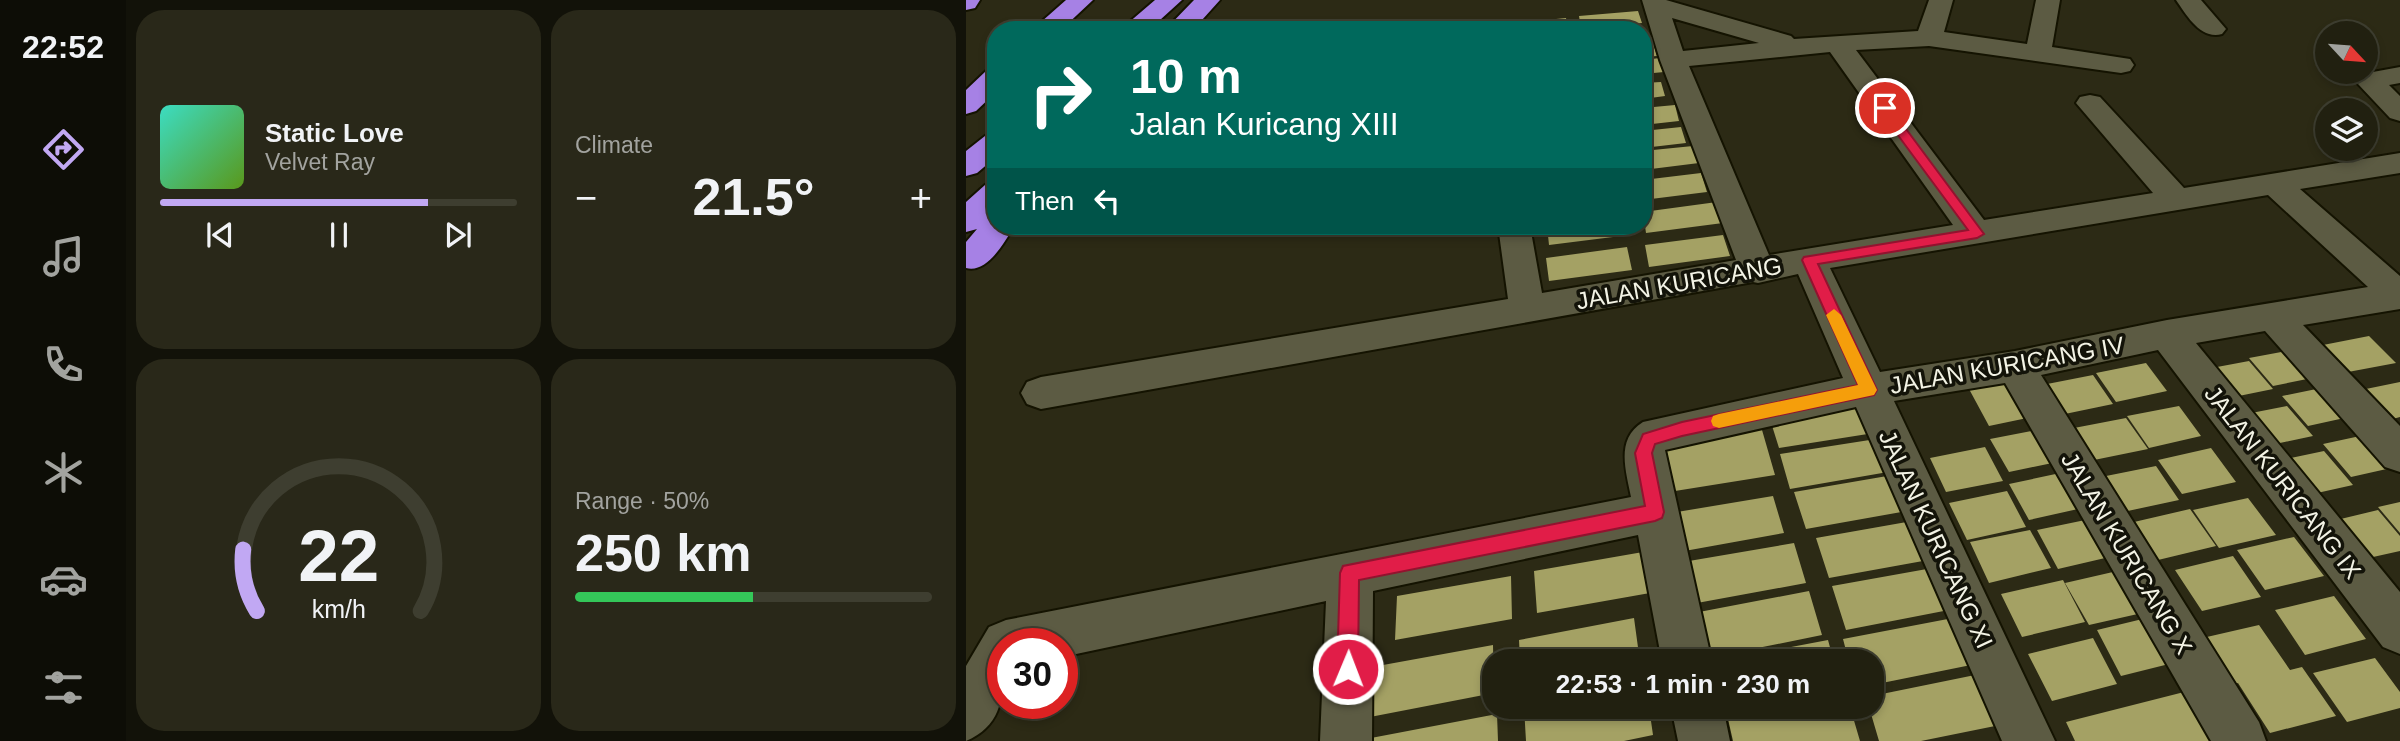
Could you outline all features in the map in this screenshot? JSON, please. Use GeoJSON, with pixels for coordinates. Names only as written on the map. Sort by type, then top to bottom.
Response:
{"type":"FeatureCollection","features":[{"type":"Feature","properties":{"kind":"highway"},"geometry":{"type":"LineString","coordinates":[[1056,21],[1081,0]]}},
{"type":"Feature","properties":{"kind":"highway"},"geometry":{"type":"LineString","coordinates":[[1144,21],[1170,0]]}},
{"type":"Feature","properties":{"kind":"highway"},"geometry":{"type":"LineString","coordinates":[[1187,21],[1208,0]]}},
{"type":"Feature","properties":{"kind":"highway"},"geometry":{"type":"LineString","coordinates":[[966,105],[987,85]]}},
{"type":"Feature","properties":{"kind":"highway"},"geometry":{"type":"LineString","coordinates":[[966,166],[987,149]]}},
{"type":"Feature","properties":{"kind":"highway"},"geometry":{"type":"LineString","coordinates":[[966,221],[987,200]]}},
{"type":"Feature","properties":{"kind":"highway"},"geometry":{"type":"LineString","coordinates":[[972,258],[991,235]]}},
{"type":"Feature","properties":{"kind":"street"},"geometry":{"type":"LineString","coordinates":[[1929,38],[1941,0]]}},
{"type":"Feature","properties":{"kind":"street"},"geometry":{"type":"LineString","coordinates":[[2038,54],[2048,0]]}},
{"type":"Feature","properties":{"kind":"street"},"geometry":{"type":"LineString","coordinates":[[2188,0],[2213,29]]}},
{"type":"Feature","properties":{"kind":"street"},"geometry":{"type":"LineString","coordinates":[[1655,3],[1801,46]]}},
{"type":"Feature","properties":{"kind":"street"},"geometry":{"type":"LineString","coordinates":[[1655,3],[1673,60],[1758,271]]}},
{"type":"Feature","properties":{"kind":"street"},"geometry":{"type":"LineString","coordinates":[[1673,60],[1801,46],[1929,38],[2121,65]]}},
{"type":"Feature","properties":{"kind":"street"},"geometry":{"type":"LineString","coordinates":[[1838,45],[1977,234]]}},
{"type":"Feature","properties":{"kind":"street"},"geometry":{"type":"LineString","coordinates":[[2400,75],[2372,80],[2372,84],[2400,112]]}},
{"type":"Feature","properties":{"kind":"street"},"geometry":{"type":"LineString","coordinates":[[2090,103],[2177,200]]}},
{"type":"Feature","properties":{"kind":"street","name":"JALAN KURICANG"},"geometry":{"type":"LineString","coordinates":[[1041,393],[1527,308],[1758,271],[1809,260],[2400,163]]}},
{"type":"Feature","properties":{"kind":"street"},"geometry":{"type":"LineString","coordinates":[[2275,184],[2399,295]]}},
{"type":"Feature","properties":{"kind":"street"},"geometry":{"type":"LineString","coordinates":[[1515,235],[1527,308]]}},
{"type":"Feature","properties":{"kind":"street","name":"JALAN KURICANG XI"},"geometry":{"type":"LineString","coordinates":[[1809,260],[2029,741]]}},
{"type":"Feature","properties":{"kind":"street","name":"JALAN KURICANG IV"},"geometry":{"type":"LineString","coordinates":[[1655,512],[1643,453],[1649,439],[1671,431],[1868,390],[2015,366],[2167,334],[2275,318],[2399,295]]}},
{"type":"Feature","properties":{"kind":"street"},"geometry":{"type":"LineString","coordinates":[[2275,318],[2400,454]]}},
{"type":"Feature","properties":{"kind":"street","name":"JALAN KURICANG IX"},"geometry":{"type":"LineString","coordinates":[[2167,334],[2392,609]]}},
{"type":"Feature","properties":{"kind":"street","name":"JALAN KURICANG X"},"geometry":{"type":"LineString","coordinates":[[2015,366],[2239,741]]}},
{"type":"Feature","properties":{"kind":"street"},"geometry":{"type":"LineString","coordinates":[[1078,629],[1655,512],[1684,649]]}},
{"type":"Feature","properties":{"kind":"street"},"geometry":{"type":"LineString","coordinates":[[1346,741],[1350,573]]}},
{"type":"Feature","properties":{"kind":"street"},"geometry":{"type":"LineString","coordinates":[[966,652],[987,648]]}},
{"type":"Feature","properties":{"kind":"street"},"geometry":{"type":"LineString","coordinates":[[966,715],[987,679]]}},
{"type":"Feature","properties":{"kind":"street"},"geometry":{"type":"LineString","coordinates":[[1699,719],[1704,741]]}},
{"type":"Feature","properties":{"kind":"building"},"geometry":{"type":"Polygon","coordinates":[[[1638,11],[1641,21],[1580,21],[1579,16],[1638,11]]]}},
{"type":"Feature","properties":{"kind":"building"},"geometry":{"type":"Polygon","coordinates":[[[1566,18],[1566,21],[1536,21],[1566,18]]]}},
{"type":"Feature","properties":{"kind":"building"},"geometry":{"type":"Polygon","coordinates":[[[1653,43],[1657,56],[1652,56],[1653,43]]]}},
{"type":"Feature","properties":{"kind":"building"},"geometry":{"type":"Polygon","coordinates":[[[1660,58],[1664,72],[1652,73],[1652,59],[1660,58]]]}},
{"type":"Feature","properties":{"kind":"building"},"geometry":{"type":"Polygon","coordinates":[[[1652,82],[1661,82],[1665,96],[1652,98],[1652,82]]]}},
{"type":"Feature","properties":{"kind":"building"},"geometry":{"type":"Polygon","coordinates":[[[1675,105],[1679,121],[1652,124],[1652,107],[1675,105]]]}},
{"type":"Feature","properties":{"kind":"building"},"geometry":{"type":"Polygon","coordinates":[[[1681,127],[1686,143],[1652,147],[1652,130],[1681,127]]]}},
{"type":"Feature","properties":{"kind":"building"},"geometry":{"type":"Polygon","coordinates":[[[1693,146],[1699,163],[1652,169],[1652,150],[1693,146]]]}},
{"type":"Feature","properties":{"kind":"building"},"geometry":{"type":"Polygon","coordinates":[[[1701,173],[1707,192],[1652,199],[1652,179],[1701,173]]]}},
{"type":"Feature","properties":{"kind":"building"},"geometry":{"type":"Polygon","coordinates":[[[1717,202],[1723,223],[1652,232],[1652,211],[1717,202]]]}},
{"type":"Feature","properties":{"kind":"building"},"geometry":{"type":"Polygon","coordinates":[[[1548,235],[1629,235],[1549,245],[1548,235]]]}},
{"type":"Feature","properties":{"kind":"building"},"geometry":{"type":"Polygon","coordinates":[[[1723,235],[1730,256],[1649,267],[1645,245],[1723,235]]]}},
{"type":"Feature","properties":{"kind":"building"},"geometry":{"type":"Polygon","coordinates":[[[1627,247],[1632,270],[1549,281],[1546,258],[1627,247]]]}},
{"type":"Feature","properties":{"kind":"building"},"geometry":{"type":"Polygon","coordinates":[[[2369,336],[2396,363],[2348,372],[2323,345],[2369,336]]]}},
{"type":"Feature","properties":{"kind":"building"},"geometry":{"type":"Polygon","coordinates":[[[2297,349],[2322,376],[2273,386],[2249,358],[2297,349]]]}},
{"type":"Feature","properties":{"kind":"building"},"geometry":{"type":"Polygon","coordinates":[[[2249,361],[2273,389],[2224,399],[2201,370],[2249,361]]]}},
{"type":"Feature","properties":{"kind":"building"},"geometry":{"type":"Polygon","coordinates":[[[2146,363],[2167,391],[2116,402],[2096,373],[2146,363]]]}},
{"type":"Feature","properties":{"kind":"building"},"geometry":{"type":"Polygon","coordinates":[[[2093,375],[2113,404],[2060,415],[2042,385],[2093,375]]]}},
{"type":"Feature","properties":{"kind":"building"},"geometry":{"type":"Polygon","coordinates":[[[2011,381],[2032,417],[1989,426],[1969,389],[2011,381]]]}},
{"type":"Feature","properties":{"kind":"building"},"geometry":{"type":"Polygon","coordinates":[[[2400,382],[2400,417],[2389,420],[2361,390],[2400,382]]]}},
{"type":"Feature","properties":{"kind":"building"},"geometry":{"type":"Polygon","coordinates":[[[2331,386],[2358,415],[2308,426],[2282,396],[2331,386]]]}},
{"type":"Feature","properties":{"kind":"building"},"geometry":{"type":"Polygon","coordinates":[[[1861,402],[1874,433],[1779,448],[1769,416],[1861,402]]]}},
{"type":"Feature","properties":{"kind":"building"},"geometry":{"type":"Polygon","coordinates":[[[2179,406],[2201,436],[2149,448],[2127,416],[2179,406]]]}},
{"type":"Feature","properties":{"kind":"building"},"geometry":{"type":"Polygon","coordinates":[[[2287,406],[2313,436],[2261,447],[2236,416],[2287,406]]]}},
{"type":"Feature","properties":{"kind":"building"},"geometry":{"type":"Polygon","coordinates":[[[2126,418],[2148,449],[2094,460],[2074,428],[2126,418]]]}},
{"type":"Feature","properties":{"kind":"building"},"geometry":{"type":"Polygon","coordinates":[[[1760,423],[1775,475],[1675,491],[1664,438],[1760,423]]]}},
{"type":"Feature","properties":{"kind":"building"},"geometry":{"type":"Polygon","coordinates":[[[2042,429],[2062,461],[2009,472],[1990,439],[2042,429]]]}},
{"type":"Feature","properties":{"kind":"building"},"geometry":{"type":"Polygon","coordinates":[[[2374,433],[2400,466],[2351,477],[2323,444],[2374,433]]]}},
{"type":"Feature","properties":{"kind":"building"},"geometry":{"type":"Polygon","coordinates":[[[1876,439],[1888,472],[1790,489],[1780,454],[1876,439]]]}},
{"type":"Feature","properties":{"kind":"building"},"geometry":{"type":"Polygon","coordinates":[[[1985,447],[2003,481],[1946,492],[1930,458],[1985,447]]]}},
{"type":"Feature","properties":{"kind":"building"},"geometry":{"type":"Polygon","coordinates":[[[2211,448],[2236,482],[2182,494],[2158,460],[2211,448]]]}},
{"type":"Feature","properties":{"kind":"building"},"geometry":{"type":"Polygon","coordinates":[[[2324,451],[2353,485],[2299,497],[2272,462],[2324,451]]]}},
{"type":"Feature","properties":{"kind":"building"},"geometry":{"type":"Polygon","coordinates":[[[2156,466],[2179,500],[2123,512],[2101,477],[2156,466]]]}},
{"type":"Feature","properties":{"kind":"building"},"geometry":{"type":"Polygon","coordinates":[[[2065,472],[2087,507],[2029,520],[2009,484],[2065,472]]]}},
{"type":"Feature","properties":{"kind":"building"},"geometry":{"type":"Polygon","coordinates":[[[1893,475],[1907,511],[1806,529],[1794,492],[1893,475]]]}},
{"type":"Feature","properties":{"kind":"building"},"geometry":{"type":"Polygon","coordinates":[[[2007,491],[2026,527],[1967,540],[1949,503],[2007,491]]]}},
{"type":"Feature","properties":{"kind":"building"},"geometry":{"type":"Polygon","coordinates":[[[1773,496],[1784,533],[1679,552],[1671,513],[1773,496]]]}},
{"type":"Feature","properties":{"kind":"building"},"geometry":{"type":"Polygon","coordinates":[[[2248,498],[2276,535],[2219,548],[2193,510],[2248,498]]]}},
{"type":"Feature","properties":{"kind":"building"},"geometry":{"type":"Polygon","coordinates":[[[2400,502],[2400,533],[2378,507],[2400,502]]]}},
{"type":"Feature","properties":{"kind":"building"},"geometry":{"type":"Polygon","coordinates":[[[2190,509],[2216,546],[2158,560],[2134,522],[2190,509]]]}},
{"type":"Feature","properties":{"kind":"building"},"geometry":{"type":"Polygon","coordinates":[[[2378,510],[2400,536],[2400,551],[2355,561],[2324,523],[2378,510]]]}},
{"type":"Feature","properties":{"kind":"building"},"geometry":{"type":"Polygon","coordinates":[[[2095,518],[2118,555],[2058,569],[2037,530],[2095,518]]]}},
{"type":"Feature","properties":{"kind":"building"},"geometry":{"type":"Polygon","coordinates":[[[1918,520],[1934,559],[1829,578],[1816,538],[1918,520]]]}},
{"type":"Feature","properties":{"kind":"building"},"geometry":{"type":"Polygon","coordinates":[[[2030,530],[2051,568],[1989,583],[1970,542],[2030,530]]]}},
{"type":"Feature","properties":{"kind":"building"},"geometry":{"type":"Polygon","coordinates":[[[2294,537],[2324,576],[2265,590],[2237,550],[2294,537]]]}},
{"type":"Feature","properties":{"kind":"building"},"geometry":{"type":"Polygon","coordinates":[[[1794,543],[1806,583],[1697,603],[1689,561],[1794,543]]]}},
{"type":"Feature","properties":{"kind":"building"},"geometry":{"type":"Polygon","coordinates":[[[1643,552],[1650,593],[1537,613],[1534,571],[1643,552]]]}},
{"type":"Feature","properties":{"kind":"building"},"geometry":{"type":"Polygon","coordinates":[[[2233,556],[2261,597],[2202,611],[2175,570],[2233,556]]]}},
{"type":"Feature","properties":{"kind":"building"},"geometry":{"type":"Polygon","coordinates":[[[1938,567],[1954,609],[1846,630],[1832,586],[1938,567]]]}},
{"type":"Feature","properties":{"kind":"building"},"geometry":{"type":"Polygon","coordinates":[[[2126,569],[2151,611],[2089,625],[2065,583],[2126,569]]]}},
{"type":"Feature","properties":{"kind":"building"},"geometry":{"type":"Polygon","coordinates":[[[1511,576],[1512,619],[1395,640],[1397,596],[1511,576]]]}},
{"type":"Feature","properties":{"kind":"building"},"geometry":{"type":"Polygon","coordinates":[[[2063,580],[2085,622],[2022,637],[2001,594],[2063,580]]]}},
{"type":"Feature","properties":{"kind":"building"},"geometry":{"type":"Polygon","coordinates":[[[1809,591],[1822,635],[1753,649],[1706,649],[1699,612],[1809,591]]]}},
{"type":"Feature","properties":{"kind":"building"},"geometry":{"type":"Polygon","coordinates":[[[2334,596],[2366,639],[2305,655],[2275,610],[2334,596]]]}},
{"type":"Feature","properties":{"kind":"building"},"geometry":{"type":"Polygon","coordinates":[[[2159,615],[2185,660],[2121,676],[2097,630],[2159,615]]]}},
{"type":"Feature","properties":{"kind":"building"},"geometry":{"type":"Polygon","coordinates":[[[1634,618],[1638,649],[1519,649],[1519,640],[1634,618]]]}},
{"type":"Feature","properties":{"kind":"building"},"geometry":{"type":"Polygon","coordinates":[[[1953,618],[1971,665],[1884,683],[1884,649],[1846,649],[1843,639],[1953,618]]]}},
{"type":"Feature","properties":{"kind":"building"},"geometry":{"type":"Polygon","coordinates":[[[2259,625],[2290,670],[2302,667],[2336,716],[2270,733],[2238,683],[2226,686],[2198,639],[2259,625]]]}},
{"type":"Feature","properties":{"kind":"building"},"geometry":{"type":"Polygon","coordinates":[[[2093,638],[2117,684],[2052,701],[2028,654],[2093,638]]]}},
{"type":"Feature","properties":{"kind":"building"},"geometry":{"type":"Polygon","coordinates":[[[1828,640],[1830,649],[1781,649],[1828,640]]]}},
{"type":"Feature","properties":{"kind":"building"},"geometry":{"type":"Polygon","coordinates":[[[1493,645],[1493,649],[1482,649],[1482,695],[1370,717],[1372,667],[1493,645]]]}},
{"type":"Feature","properties":{"kind":"building"},"geometry":{"type":"Polygon","coordinates":[[[2375,658],[2400,692],[2400,708],[2347,722],[2313,673],[2375,658]]]}},
{"type":"Feature","properties":{"kind":"building"},"geometry":{"type":"Polygon","coordinates":[[[1980,674],[2000,725],[1921,741],[1879,741],[1873,719],[1884,719],[1884,694],[1980,674]]]}},
{"type":"Feature","properties":{"kind":"building"},"geometry":{"type":"Polygon","coordinates":[[[2192,690],[2223,741],[2075,741],[2066,722],[2192,690]]]}},
{"type":"Feature","properties":{"kind":"building"},"geometry":{"type":"Polygon","coordinates":[[[1482,717],[1482,719],[1497,719],[1498,741],[1371,741],[1371,738],[1482,717]]]}},
{"type":"Feature","properties":{"kind":"building"},"geometry":{"type":"Polygon","coordinates":[[[1525,719],[1651,719],[1653,735],[1624,741],[1526,741],[1525,719]]]}},
{"type":"Feature","properties":{"kind":"building"},"geometry":{"type":"Polygon","coordinates":[[[1728,719],[1854,719],[1860,741],[1733,741],[1728,719]]]}},
{"type":"Feature","properties":{"kind":"slow traffic"},"geometry":{"type":"LineString","coordinates":[[1719,421],[1833,395],[1868,390],[1834,315]]}},
{"type":"Feature","properties":{"kind":"route"},"geometry":{"type":"LineString","coordinates":[[1348,669],[1350,573],[1655,512],[1643,453],[1649,439],[1833,395],[1868,390],[1809,260],[1977,234],[1885,108]]}}]}
